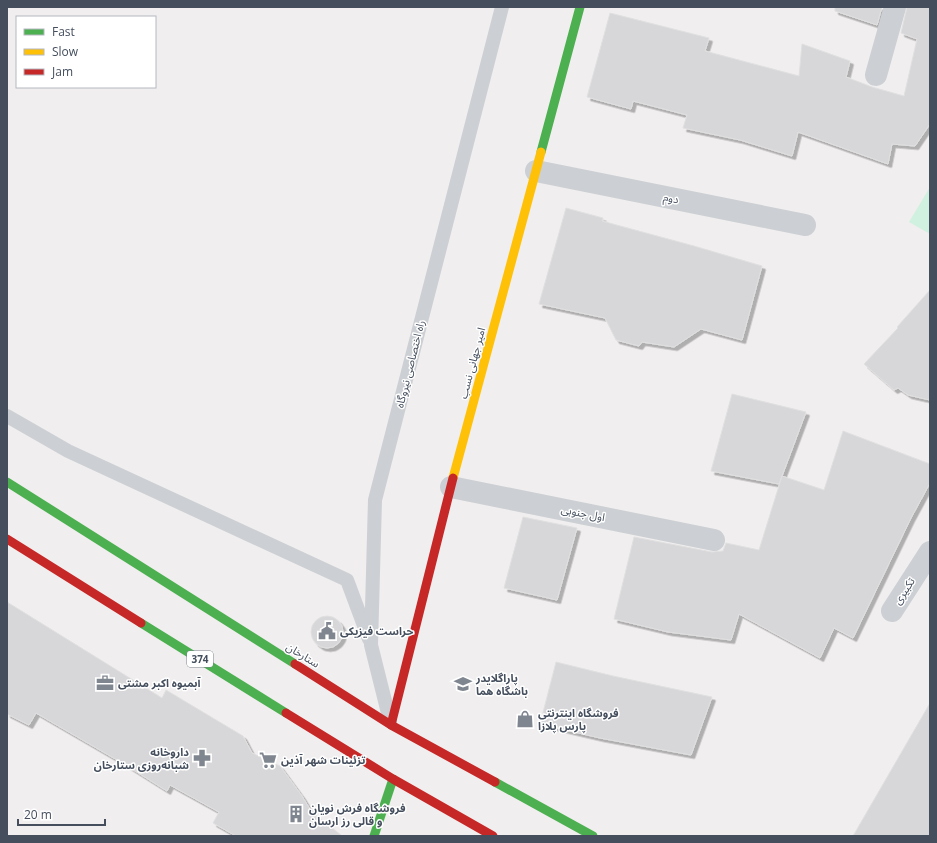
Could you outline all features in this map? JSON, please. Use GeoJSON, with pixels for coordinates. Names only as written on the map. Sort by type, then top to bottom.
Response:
{"type":"FeatureCollection","features":[{"type":"Feature","properties":{"kind":"main road","name":"امیر جهانی نسب"},"geometry":{"type":"LineString","coordinates":[[391,725],[451,487],[580,7]]}},
{"type":"Feature","properties":{"kind":"main road","name":"ستارخان"},"geometry":{"type":"LineString","coordinates":[[7,482],[391,725],[593,836]]}},
{"type":"Feature","properties":{"kind":"main road","name":"374"},"geometry":{"type":"LineString","coordinates":[[7,539],[393,779],[493,836]]}},
{"type":"Feature","properties":{"kind":"main road"},"geometry":{"type":"LineString","coordinates":[[374,836],[393,779]]}},
{"type":"Feature","properties":{"kind":"street"},"geometry":{"type":"LineString","coordinates":[[876,75],[895,7]]}},
{"type":"Feature","properties":{"kind":"street","name":"دوم"},"geometry":{"type":"LineString","coordinates":[[536,171],[805,225]]}},
{"type":"Feature","properties":{"kind":"street","name":"اول جنوبی"},"geometry":{"type":"LineString","coordinates":[[451,487],[714,540]]}},
{"type":"Feature","properties":{"kind":"street","name":"تکبیری"},"geometry":{"type":"LineString","coordinates":[[892,611],[930,552]]}},
{"type":"Feature","properties":{"kind":"lane","name":"راه اختصاصی نیروگاه"},"geometry":{"type":"LineString","coordinates":[[391,725],[371,645],[375,500],[502,7]]}},
{"type":"Feature","properties":{"kind":"lane"},"geometry":{"type":"LineString","coordinates":[[7,416],[68,451],[346,580],[371,645]]}},
{"type":"Feature","properties":{"kind":"green space"},"geometry":{"type":"Polygon","coordinates":[[[930,187],[930,234],[909,222],[930,187]]]}},
{"type":"Feature","properties":{"kind":"building"},"geometry":{"type":"Polygon","coordinates":[[[835,7],[882,7],[877,25],[835,11],[835,7]]]}},
{"type":"Feature","properties":{"kind":"building"},"geometry":{"type":"Polygon","coordinates":[[[907,7],[930,7],[930,124],[915,146],[892,144],[888,164],[798,132],[792,156],[740,140],[683,128],[687,115],[633,101],[631,109],[587,97],[610,13],[709,38],[705,51],[799,76],[802,44],[850,61],[846,77],[872,87],[904,96],[917,39],[901,33],[907,7]]]}},
{"type":"Feature","properties":{"kind":"building"},"geometry":{"type":"Polygon","coordinates":[[[566,208],[603,218],[602,221],[762,266],[742,340],[701,329],[674,347],[642,342],[639,346],[616,340],[605,318],[539,304],[566,208]]]}},
{"type":"Feature","properties":{"kind":"building"},"geometry":{"type":"Polygon","coordinates":[[[930,290],[930,400],[908,395],[898,388],[894,390],[864,364],[898,328],[897,327],[930,290]]]}},
{"type":"Feature","properties":{"kind":"building"},"geometry":{"type":"Polygon","coordinates":[[[732,394],[806,412],[779,484],[711,471],[732,394]]]}},
{"type":"Feature","properties":{"kind":"building"},"geometry":{"type":"Polygon","coordinates":[[[843,431],[930,464],[930,483],[911,518],[853,638],[834,628],[820,658],[739,614],[731,640],[668,632],[614,619],[634,537],[712,552],[723,551],[726,543],[759,550],[782,476],[824,490],[843,431]]]}},
{"type":"Feature","properties":{"kind":"building"},"geometry":{"type":"Polygon","coordinates":[[[523,517],[577,528],[557,600],[504,588],[523,517]]]}},
{"type":"Feature","properties":{"kind":"building"},"geometry":{"type":"Polygon","coordinates":[[[7,602],[162,698],[166,690],[243,736],[252,753],[280,766],[311,811],[342,836],[236,836],[213,823],[219,812],[170,785],[167,791],[124,764],[36,713],[29,725],[7,714],[7,602]]]}},
{"type":"Feature","properties":{"kind":"building","name":"حراست فیزیکی"},"geometry":{"type":"Polygon","coordinates":[[[324,616],[330,616],[339,620],[343,632],[339,644],[330,648],[324,648],[315,644],[311,635],[311,629],[315,620],[324,616]]]}},
{"type":"Feature","properties":{"kind":"building"},"geometry":{"type":"Polygon","coordinates":[[[556,662],[712,697],[691,755],[600,738],[540,724],[556,662]]]}},
{"type":"Feature","properties":{"kind":"building"},"geometry":{"type":"Polygon","coordinates":[[[930,703],[930,836],[853,836],[930,703]]]}},
{"type":"Feature","properties":{"kind":"traffic: fast"},"geometry":{"type":"LineString","coordinates":[[541,152],[580,7]]}},
{"type":"Feature","properties":{"kind":"traffic: fast"},"geometry":{"type":"LineString","coordinates":[[7,482],[295,664]]}},
{"type":"Feature","properties":{"kind":"traffic: fast"},"geometry":{"type":"LineString","coordinates":[[141,623],[286,713]]}},
{"type":"Feature","properties":{"kind":"traffic: fast"},"geometry":{"type":"LineString","coordinates":[[374,836],[393,779]]}},
{"type":"Feature","properties":{"kind":"traffic: fast"},"geometry":{"type":"LineString","coordinates":[[495,782],[593,836]]}},
{"type":"Feature","properties":{"kind":"traffic: slow"},"geometry":{"type":"LineString","coordinates":[[453,478],[541,152]]}},
{"type":"Feature","properties":{"kind":"traffic: jam"},"geometry":{"type":"LineString","coordinates":[[391,725],[453,478]]}},
{"type":"Feature","properties":{"kind":"traffic: jam"},"geometry":{"type":"LineString","coordinates":[[7,539],[141,623]]}},
{"type":"Feature","properties":{"kind":"traffic: jam"},"geometry":{"type":"LineString","coordinates":[[295,664],[391,725],[495,782]]}},
{"type":"Feature","properties":{"kind":"traffic: jam"},"geometry":{"type":"LineString","coordinates":[[286,713],[393,779],[493,836]]}},
{"type":"Feature","properties":{"kind":"place","name":"حراست فیزیکی"},"geometry":{"type":"Point","coordinates":[327,631]}},
{"type":"Feature","properties":{"kind":"place","name":"آبمیوه اکبر مشتی"},"geometry":{"type":"Point","coordinates":[105,683]}},
{"type":"Feature","properties":{"kind":"place","name":"پاراگلایدر باشگاه هما"},"geometry":{"type":"Point","coordinates":[463,684]}},
{"type":"Feature","properties":{"kind":"place","name":"فروشگاه اینترنتی پارس پلازا"},"geometry":{"type":"Point","coordinates":[525,719]}},
{"type":"Feature","properties":{"kind":"place","name":"داروخانه شبانه‌روزی ستارخان"},"geometry":{"type":"Point","coordinates":[202,758]}},
{"type":"Feature","properties":{"kind":"place","name":"تزئینات شهر آذین"},"geometry":{"type":"Point","coordinates":[268,760]}},
{"type":"Feature","properties":{"kind":"place","name":"فروشگاه فرش نویان و قالی رز ارسان"},"geometry":{"type":"Point","coordinates":[296,814]}}]}
